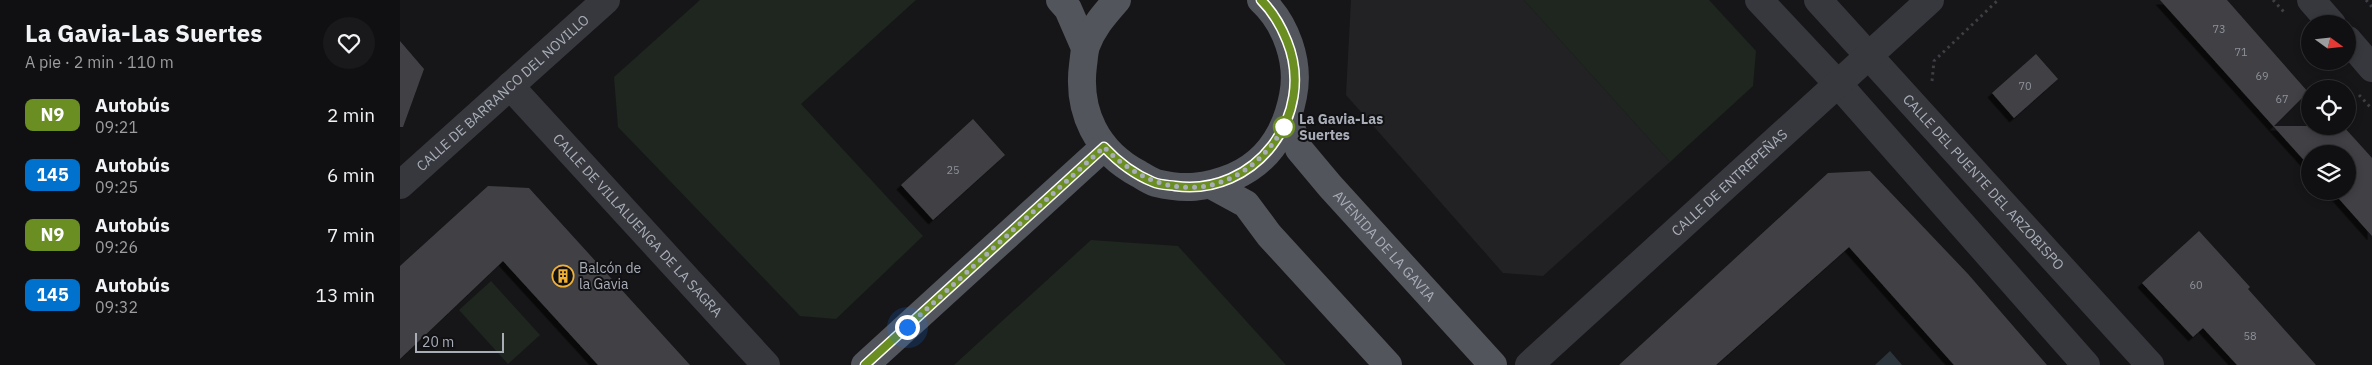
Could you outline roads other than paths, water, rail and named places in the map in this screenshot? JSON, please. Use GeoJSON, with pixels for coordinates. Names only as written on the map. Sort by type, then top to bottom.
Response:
{"type":"FeatureCollection","features":[{"type":"Feature","properties":{"kind":"main road"},"geometry":{"type":"LineString","coordinates":[[1060,0],[1068,9],[1085,48]]}},
{"type":"Feature","properties":{"kind":"main road"},"geometry":{"type":"LineString","coordinates":[[1118,0],[1097,22],[1085,48],[1080,85],[1086,115],[1104,147],[1121,165],[1154,183],[1191,188],[1211,186],[1246,171],[1274,146],[1288,119],[1296,82],[1293,56],[1280,23],[1263,0]]}},
{"type":"Feature","properties":{"kind":"main road","name":"AVENIDA DE LA GAVIA"},"geometry":{"type":"LineString","coordinates":[[1288,119],[1299,148],[1330,186],[1493,365]]}},
{"type":"Feature","properties":{"kind":"main road"},"geometry":{"type":"LineString","coordinates":[[865,365],[1104,147]]}},
{"type":"Feature","properties":{"kind":"main road"},"geometry":{"type":"LineString","coordinates":[[1211,186],[1246,204],[1270,235],[1388,365]]}},
{"type":"Feature","properties":{"kind":"street","name":"CALLE DE BARRANCO DEL NOVILLO"},"geometry":{"type":"LineString","coordinates":[[400,185],[606,0]]}},
{"type":"Feature","properties":{"kind":"street"},"geometry":{"type":"LineString","coordinates":[[1759,0],[1838,84],[2086,365]]}},
{"type":"Feature","properties":{"kind":"street","name":"CALLE DEL PUENTE DEL ARZOBISPO"},"geometry":{"type":"LineString","coordinates":[[1818,0],[2150,365]]}},
{"type":"Feature","properties":{"kind":"street","name":"CALLE DE ENTREPEÑAS"},"geometry":{"type":"LineString","coordinates":[[1529,365],[1930,0]]}},
{"type":"Feature","properties":{"kind":"street"},"geometry":{"type":"LineString","coordinates":[[2311,0],[2324,15]]}},
{"type":"Feature","properties":{"kind":"street"},"geometry":{"type":"LineString","coordinates":[[2356,49],[2372,68]]}},
{"type":"Feature","properties":{"kind":"street","name":"CALLE DE VILLALUENGA DE LA SAGRA"},"geometry":{"type":"LineString","coordinates":[[510,86],[766,365]]}},
{"type":"Feature","properties":{"kind":"place","name":"La Gavia-Las Suertes"},"geometry":{"type":"Point","coordinates":[1284,127]}},
{"type":"Feature","properties":{"kind":"place","name":"Balcón de la Gavia"},"geometry":{"type":"Point","coordinates":[563,276]}}]}
